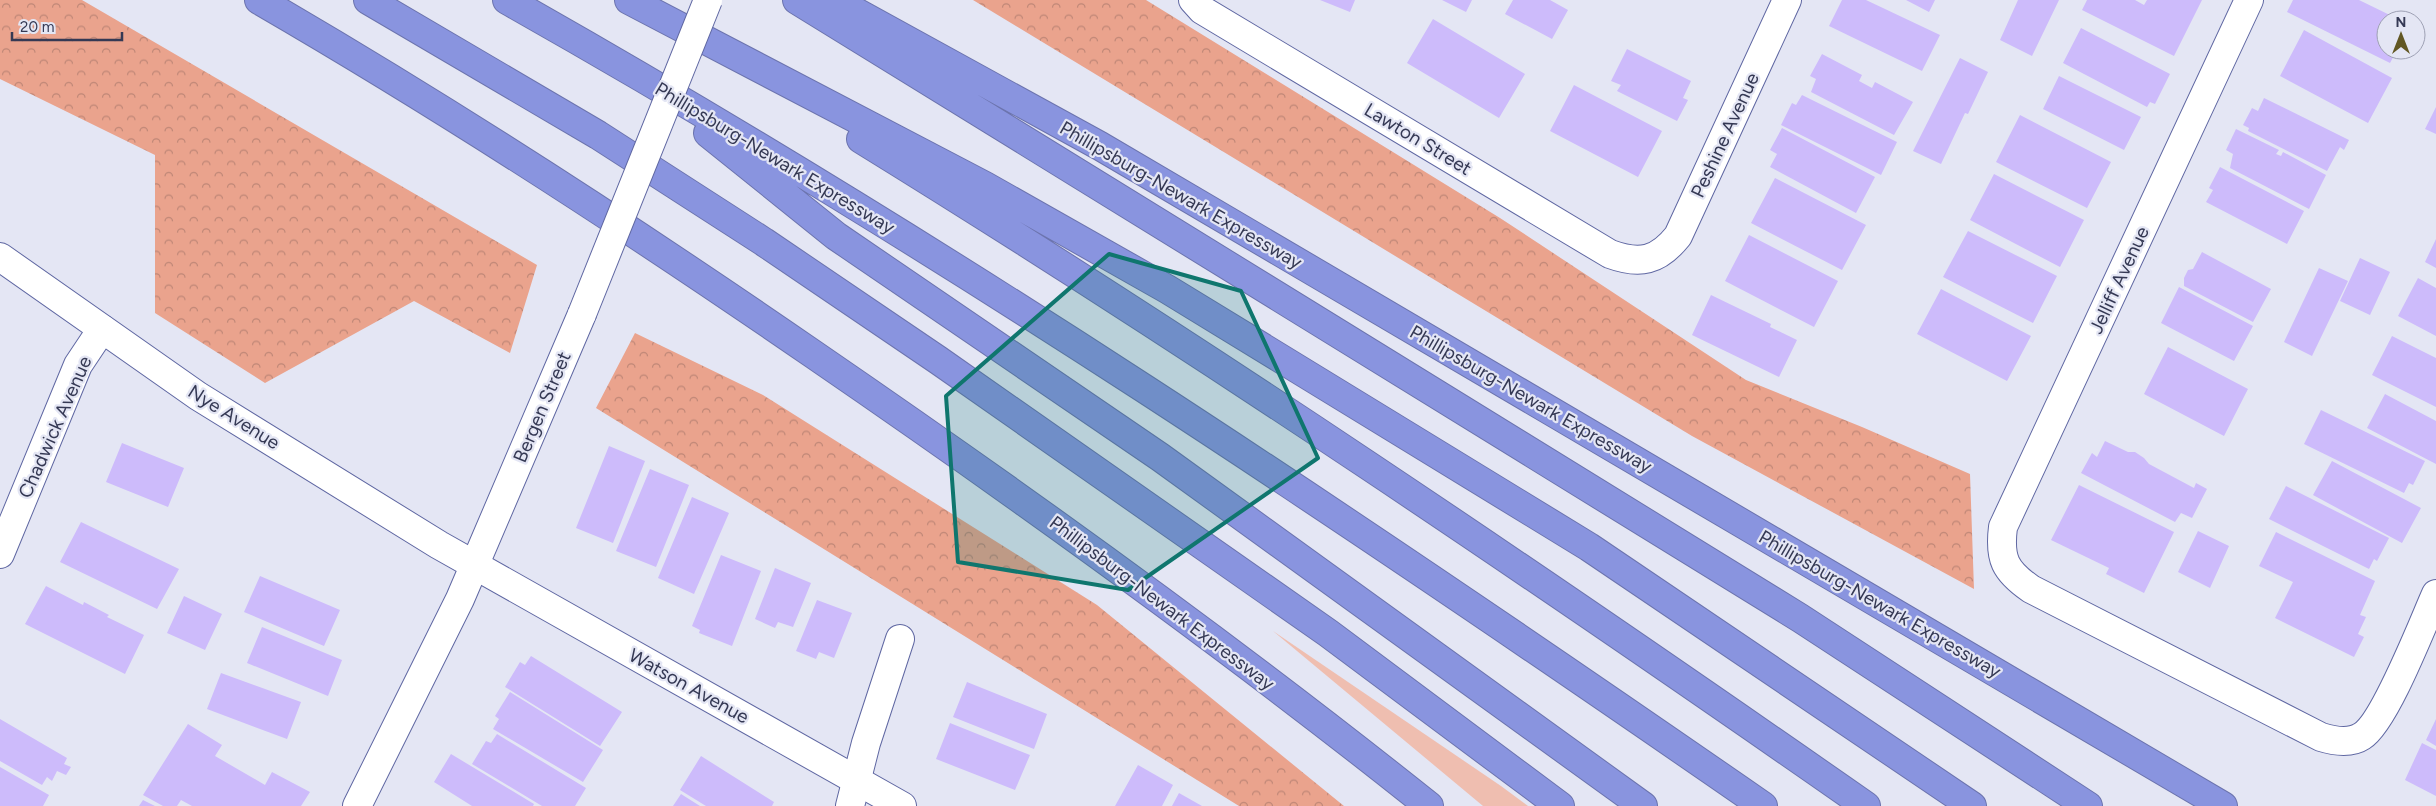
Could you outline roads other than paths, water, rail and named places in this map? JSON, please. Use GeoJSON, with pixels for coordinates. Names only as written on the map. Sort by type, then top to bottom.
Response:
{"type":"FeatureCollection","features":[{"type":"Feature","properties":{"kind":"highway","name":"Phillipsburg-Newark Expressway"},"geometry":{"type":"LineString","coordinates":[[259,0],[414,93],[579,198],[862,387],[1192,623],[1429,806]]}},
{"type":"Feature","properties":{"kind":"highway"},"geometry":{"type":"LineString","coordinates":[[368,0],[598,136],[836,291],[1328,633],[1560,806]]}},
{"type":"Feature","properties":{"kind":"highway","name":"Phillipsburg-Newark Expressway"},"geometry":{"type":"LineString","coordinates":[[507,0],[627,68],[825,186],[1054,330],[1391,552],[1763,806]]}},
{"type":"Feature","properties":{"kind":"highway"},"geometry":{"type":"LineString","coordinates":[[628,0],[871,145],[1201,356],[1642,650],[1866,806]]}},
{"type":"Feature","properties":{"kind":"highway"},"geometry":{"type":"LineString","coordinates":[[628,0],[985,186],[1167,289],[1588,548],[1972,806]]}},
{"type":"Feature","properties":{"kind":"highway"},"geometry":{"type":"LineString","coordinates":[[797,0],[1800,618],[2088,806]]}},
{"type":"Feature","properties":{"kind":"highway","name":"Phillipsburg-Newark Expressway"},"geometry":{"type":"LineString","coordinates":[[834,0],[1100,146],[2223,806]]}},
{"type":"Feature","properties":{"kind":"highway"},"geometry":{"type":"LineString","coordinates":[[627,68],[836,236],[1160,457],[1642,806]]}},
{"type":"Feature","properties":{"kind":"street","name":"Bergen Street"},"geometry":{"type":"LineString","coordinates":[[357,806],[475,565],[582,314],[708,0]]}},
{"type":"Feature","properties":{"kind":"street","name":"Lawton Street"},"geometry":{"type":"LineString","coordinates":[[1193,0],[1202,10],[1610,254],[1636,261],[1650,259]]}},
{"type":"Feature","properties":{"kind":"street","name":"Peshine Avenue"},"geometry":{"type":"LineString","coordinates":[[1650,259],[1670,246],[1678,236],[1787,0]]}},
{"type":"Feature","properties":{"kind":"street","name":"Jelliff Avenue"},"geometry":{"type":"LineString","coordinates":[[2250,0],[2003,527],[2001,543],[2004,562],[2013,577],[2031,589],[2321,737],[2342,742],[2353,740],[2368,732],[2380,716],[2436,594]]}},
{"type":"Feature","properties":{"kind":"street","name":"Nye Avenue"},"geometry":{"type":"LineString","coordinates":[[0,257],[198,396],[475,565]]}},
{"type":"Feature","properties":{"kind":"street","name":"Chadwick Avenue"},"geometry":{"type":"LineString","coordinates":[[0,554],[78,365],[102,329]]}},
{"type":"Feature","properties":{"kind":"street","name":"Watson Avenue"},"geometry":{"type":"LineString","coordinates":[[475,565],[902,806]]}},
{"type":"Feature","properties":{"kind":"street"},"geometry":{"type":"LineString","coordinates":[[850,806],[866,743],[900,639]]}}]}
